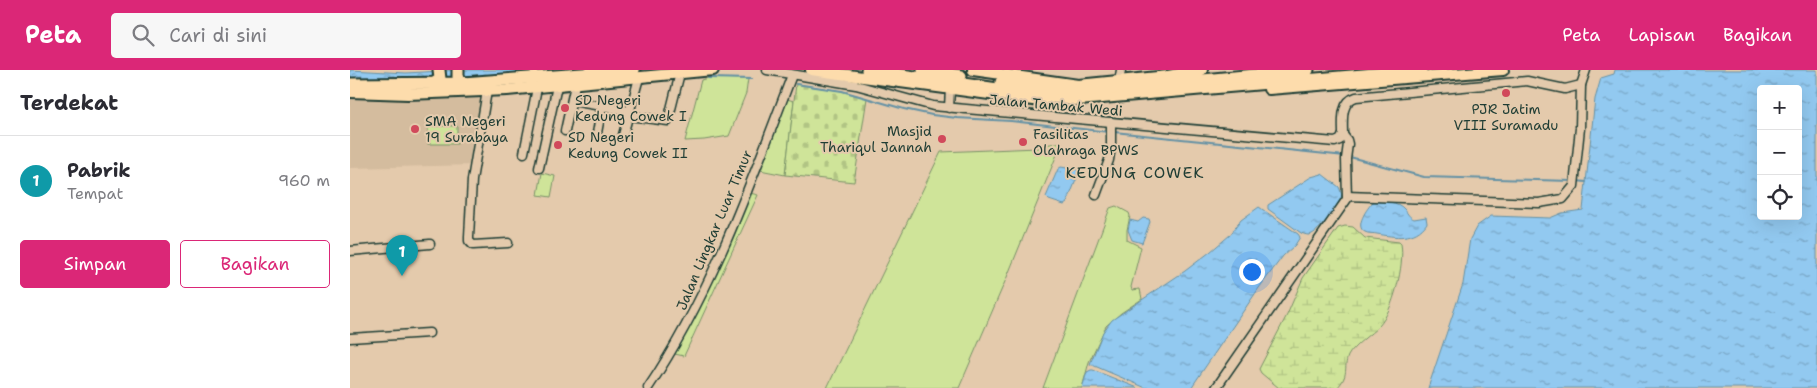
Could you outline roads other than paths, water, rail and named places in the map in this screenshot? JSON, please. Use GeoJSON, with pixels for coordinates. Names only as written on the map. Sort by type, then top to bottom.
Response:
{"type":"FeatureCollection","features":[{"type":"Feature","properties":{"kind":"highway"},"geometry":{"type":"LineString","coordinates":[[923,70],[1078,92],[1308,70]]}},
{"type":"Feature","properties":{"kind":"highway"},"geometry":{"type":"LineString","coordinates":[[860,77],[1073,100],[1420,70]]}},
{"type":"Feature","properties":{"kind":"highway"},"geometry":{"type":"LineString","coordinates":[[350,84],[438,76],[576,80],[636,74]]}},
{"type":"Feature","properties":{"kind":"main road"},"geometry":{"type":"LineString","coordinates":[[636,74],[713,70]]}},
{"type":"Feature","properties":{"kind":"main road"},"geometry":{"type":"LineString","coordinates":[[812,70],[1062,104],[1082,105],[1503,70]]}},
{"type":"Feature","properties":{"kind":"main road"},"geometry":{"type":"LineString","coordinates":[[973,70],[1069,85],[1119,82],[1202,70]]}},
{"type":"Feature","properties":{"kind":"main road"},"geometry":{"type":"LineString","coordinates":[[350,92],[408,94],[487,91],[557,86],[576,80]]}},
{"type":"Feature","properties":{"kind":"street","name":"Jalan Tambak Wedi"},"geometry":{"type":"LineString","coordinates":[[767,70],[792,75],[860,77],[932,106],[1111,129],[1335,142],[1343,136]]}},
{"type":"Feature","properties":{"kind":"street"},"geometry":{"type":"LineString","coordinates":[[1119,82],[1121,70]]}},
{"type":"Feature","properties":{"kind":"street"},"geometry":{"type":"LineString","coordinates":[[1347,196],[1539,203],[1564,199],[1574,186],[1580,128],[1581,85],[1586,70]]}},
{"type":"Feature","properties":{"kind":"street"},"geometry":{"type":"LineString","coordinates":[[572,101],[668,121],[680,73]]}},
{"type":"Feature","properties":{"kind":"street"},"geometry":{"type":"LineString","coordinates":[[623,135],[636,74]]}},
{"type":"Feature","properties":{"kind":"street","name":"Jalan Lingkar Luar Timur"},"geometry":{"type":"LineString","coordinates":[[648,388],[685,328],[712,273],[792,75]]}},
{"type":"Feature","properties":{"kind":"street"},"geometry":{"type":"LineString","coordinates":[[565,131],[576,80]]}},
{"type":"Feature","properties":{"kind":"street"},"geometry":{"type":"LineString","coordinates":[[1216,388],[1342,208],[1347,196],[1347,140],[1343,136],[1344,110],[1348,100],[1356,97],[1527,81],[1565,90],[1581,85]]}},
{"type":"Feature","properties":{"kind":"street"},"geometry":{"type":"LineString","coordinates":[[539,168],[557,86]]}},
{"type":"Feature","properties":{"kind":"street"},"geometry":{"type":"LineString","coordinates":[[524,153],[536,88]]}},
{"type":"Feature","properties":{"kind":"street"},"geometry":{"type":"LineString","coordinates":[[949,108],[950,88]]}},
{"type":"Feature","properties":{"kind":"street"},"geometry":{"type":"LineString","coordinates":[[487,91],[472,180],[469,237],[473,245],[508,243]]}},
{"type":"Feature","properties":{"kind":"street"},"geometry":{"type":"LineString","coordinates":[[597,134],[602,106]]}},
{"type":"Feature","properties":{"kind":"street"},"geometry":{"type":"LineString","coordinates":[[1096,194],[1109,160],[1111,129]]}},
{"type":"Feature","properties":{"kind":"street"},"geometry":{"type":"LineString","coordinates":[[350,251],[430,244]]}},
{"type":"Feature","properties":{"kind":"street"},"geometry":{"type":"LineString","coordinates":[[350,338],[429,333]]}},
{"type":"Feature","properties":{"kind":"water"},"geometry":{"type":"Polygon","coordinates":[[[350,70],[406,73],[459,70],[580,70],[527,75],[526,72],[416,78],[350,79],[350,70]]]}},
{"type":"Feature","properties":{"kind":"water"},"geometry":{"type":"Polygon","coordinates":[[[1615,70],[1817,70],[1817,388],[1428,388],[1463,284],[1470,239],[1477,226],[1491,216],[1550,218],[1562,213],[1583,210],[1595,99],[1601,78],[1614,74],[1615,70]]]}},
{"type":"Feature","properties":{"kind":"water"},"geometry":{"type":"Polygon","coordinates":[[[1061,167],[1079,170],[1067,203],[1064,205],[1049,200],[1046,197],[1058,169],[1061,167]]]}},
{"type":"Feature","properties":{"kind":"water"},"geometry":{"type":"Polygon","coordinates":[[[1322,174],[1339,187],[1342,195],[1337,205],[1318,230],[1309,235],[1301,233],[1268,209],[1268,205],[1311,177],[1322,174]]]}},
{"type":"Feature","properties":{"kind":"water"},"geometry":{"type":"Polygon","coordinates":[[[1373,202],[1390,202],[1398,205],[1414,219],[1426,217],[1427,223],[1417,233],[1411,235],[1391,236],[1366,233],[1362,230],[1361,222],[1373,202]]]}},
{"type":"Feature","properties":{"kind":"water"},"geometry":{"type":"Polygon","coordinates":[[[1259,207],[1300,237],[1259,288],[1191,388],[1146,388],[1090,364],[1103,332],[1112,320],[1210,252],[1230,235],[1241,220],[1259,207]]]}},
{"type":"Feature","properties":{"kind":"water"},"geometry":{"type":"Polygon","coordinates":[[[1143,218],[1149,219],[1150,222],[1142,243],[1132,240],[1128,230],[1130,220],[1138,222],[1143,218]]]}},
{"type":"Feature","properties":{"kind":"water"},"geometry":{"type":"Polygon","coordinates":[[[1091,370],[1138,388],[1082,388],[1087,372],[1091,370]]]}},
{"type":"Feature","properties":{"kind":"waterway"},"geometry":{"type":"LineString","coordinates":[[708,78],[752,79]]}},
{"type":"Feature","properties":{"kind":"waterway"},"geometry":{"type":"LineString","coordinates":[[796,84],[842,91],[932,115],[1011,121],[1109,132]]}},
{"type":"Feature","properties":{"kind":"waterway"},"geometry":{"type":"LineString","coordinates":[[1114,132],[1345,156]]}},
{"type":"Feature","properties":{"kind":"waterway"},"geometry":{"type":"LineString","coordinates":[[1350,157],[1424,177],[1572,181]]}},
{"type":"Feature","properties":{"kind":"waterway"},"geometry":{"type":"LineString","coordinates":[[1577,181],[1586,182]]}},
{"type":"Feature","properties":{"kind":"place","name":"PJR Jatim VIII Suramadu"},"geometry":{"type":"Point","coordinates":[1506,93]}},
{"type":"Feature","properties":{"kind":"place","name":"SD Negeri Kedung Cowek I"},"geometry":{"type":"Point","coordinates":[565,108]}},
{"type":"Feature","properties":{"kind":"place","name":"SMA Negeri 19 Surabaya"},"geometry":{"type":"Point","coordinates":[415,129]}},
{"type":"Feature","properties":{"kind":"place","name":"Masjid Thariqul Jannah"},"geometry":{"type":"Point","coordinates":[942,139]}},
{"type":"Feature","properties":{"kind":"place","name":"Fasilitas Olahraga BPWS"},"geometry":{"type":"Point","coordinates":[1023,142]}},
{"type":"Feature","properties":{"kind":"place","name":"SD Negeri Kedung Cowek II"},"geometry":{"type":"Point","coordinates":[558,145]}},
{"type":"Feature","properties":{"kind":"place","name":"Pabrik"},"geometry":{"type":"Point","coordinates":[402,276]}},
{"type":"Feature","properties":{"kind":"district","name":"KEDUNG COWEK"},"geometry":{"type":"Point","coordinates":[1135,172]}}]}
